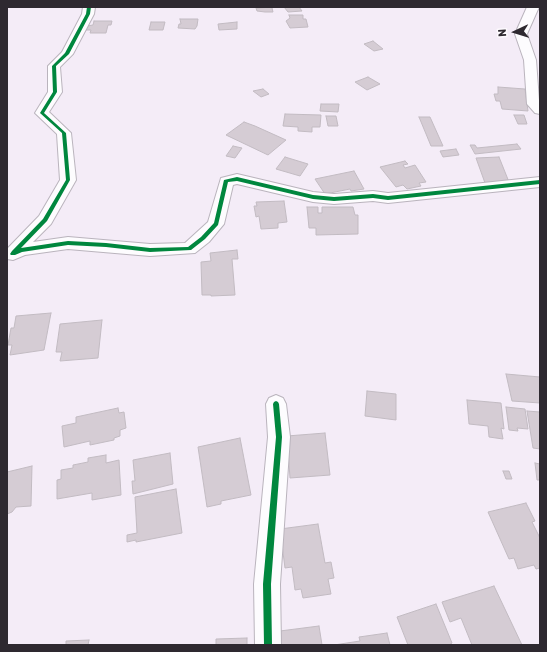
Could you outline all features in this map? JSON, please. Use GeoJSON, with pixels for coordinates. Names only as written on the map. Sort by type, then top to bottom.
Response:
{"type":"FeatureCollection","features":[{"type":"Feature","properties":{"kind":"street"},"geometry":{"type":"LineString","coordinates":[[10,254],[45,220],[68,180],[64,133],[42,113],[55,92],[54,66],[66,54],[88,14],[89,7]]}},
{"type":"Feature","properties":{"kind":"street"},"geometry":{"type":"LineString","coordinates":[[533,7],[521,34],[530,60],[534,104],[540,110]]}},
{"type":"Feature","properties":{"kind":"street"},"geometry":{"type":"LineString","coordinates":[[10,254],[21,250],[68,243],[106,244],[150,250],[189,249],[203,238],[216,224],[226,181],[236,179],[313,196],[334,199],[373,196],[388,198],[540,182]]}},
{"type":"Feature","properties":{"kind":"street"},"geometry":{"type":"LineString","coordinates":[[268,645],[267,584],[279,437],[276,404]]}},
{"type":"Feature","properties":{"kind":"building"},"geometry":{"type":"Polygon","coordinates":[[[274,7],[272,8],[273,12],[257,11],[256,8],[274,7]]]}},
{"type":"Feature","properties":{"kind":"building"},"geometry":{"type":"Polygon","coordinates":[[[284,7],[299,7],[302,11],[288,12],[284,7]]]}},
{"type":"Feature","properties":{"kind":"building"},"geometry":{"type":"Polygon","coordinates":[[[289,15],[303,15],[303,19],[306,19],[308,27],[290,28],[286,21],[290,18],[289,15]]]}},
{"type":"Feature","properties":{"kind":"building"},"geometry":{"type":"Polygon","coordinates":[[[180,19],[198,19],[197,26],[195,29],[178,28],[179,24],[181,24],[180,19]]]}},
{"type":"Feature","properties":{"kind":"building"},"geometry":{"type":"Polygon","coordinates":[[[94,21],[112,21],[111,25],[108,25],[106,33],[90,33],[91,30],[85,30],[87,26],[93,25],[94,21]]]}},
{"type":"Feature","properties":{"kind":"building"},"geometry":{"type":"Polygon","coordinates":[[[151,22],[165,22],[163,30],[149,30],[151,22]]]}},
{"type":"Feature","properties":{"kind":"building"},"geometry":{"type":"Polygon","coordinates":[[[237,22],[237,29],[219,30],[218,24],[237,22]]]}},
{"type":"Feature","properties":{"kind":"building"},"geometry":{"type":"Polygon","coordinates":[[[373,41],[383,49],[374,51],[364,44],[373,41]]]}},
{"type":"Feature","properties":{"kind":"building"},"geometry":{"type":"Polygon","coordinates":[[[368,77],[380,84],[367,90],[355,82],[368,77]]]}},
{"type":"Feature","properties":{"kind":"building"},"geometry":{"type":"Polygon","coordinates":[[[498,87],[525,89],[528,111],[502,109],[500,101],[496,101],[494,94],[498,94],[498,87]]]}},
{"type":"Feature","properties":{"kind":"building"},"geometry":{"type":"Polygon","coordinates":[[[263,89],[269,94],[261,97],[253,91],[263,89]]]}},
{"type":"Feature","properties":{"kind":"building"},"geometry":{"type":"Polygon","coordinates":[[[321,104],[339,104],[338,112],[320,111],[321,104]]]}},
{"type":"Feature","properties":{"kind":"building"},"geometry":{"type":"Polygon","coordinates":[[[285,114],[321,115],[320,127],[312,127],[312,132],[298,131],[298,127],[283,126],[285,114]]]}},
{"type":"Feature","properties":{"kind":"building"},"geometry":{"type":"Polygon","coordinates":[[[514,115],[524,115],[527,124],[518,124],[514,115]]]}},
{"type":"Feature","properties":{"kind":"building"},"geometry":{"type":"Polygon","coordinates":[[[326,116],[336,116],[338,126],[328,126],[326,116]]]}},
{"type":"Feature","properties":{"kind":"building"},"geometry":{"type":"Polygon","coordinates":[[[419,117],[430,117],[443,146],[431,146],[419,117]]]}},
{"type":"Feature","properties":{"kind":"building"},"geometry":{"type":"Polygon","coordinates":[[[244,122],[286,140],[268,155],[226,135],[244,122]]]}},
{"type":"Feature","properties":{"kind":"building"},"geometry":{"type":"Polygon","coordinates":[[[517,144],[521,149],[475,154],[470,145],[475,145],[477,148],[517,144]]]}},
{"type":"Feature","properties":{"kind":"building"},"geometry":{"type":"Polygon","coordinates":[[[233,146],[242,148],[235,158],[226,156],[233,146]]]}},
{"type":"Feature","properties":{"kind":"building"},"geometry":{"type":"Polygon","coordinates":[[[456,149],[459,155],[443,157],[440,151],[456,149]]]}},
{"type":"Feature","properties":{"kind":"building"},"geometry":{"type":"Polygon","coordinates":[[[285,157],[308,164],[300,176],[276,169],[285,157]]]}},
{"type":"Feature","properties":{"kind":"building"},"geometry":{"type":"Polygon","coordinates":[[[499,157],[509,182],[485,183],[476,158],[499,157]]]}},
{"type":"Feature","properties":{"kind":"building"},"geometry":{"type":"Polygon","coordinates":[[[405,161],[408,164],[403,165],[405,168],[415,165],[426,182],[419,183],[421,186],[407,189],[403,185],[396,187],[380,167],[405,161]]]}},
{"type":"Feature","properties":{"kind":"building"},"geometry":{"type":"Polygon","coordinates":[[[354,171],[364,189],[351,191],[350,189],[325,194],[315,179],[354,171]]]}},
{"type":"Feature","properties":{"kind":"building"},"geometry":{"type":"Polygon","coordinates":[[[284,201],[287,222],[278,223],[278,228],[261,229],[259,216],[256,217],[254,206],[257,206],[256,202],[284,201]]]}},
{"type":"Feature","properties":{"kind":"building"},"geometry":{"type":"Polygon","coordinates":[[[307,207],[318,207],[318,213],[322,213],[322,207],[353,207],[355,215],[358,215],[358,234],[316,235],[316,228],[309,228],[307,207]]]}},
{"type":"Feature","properties":{"kind":"building"},"geometry":{"type":"Polygon","coordinates":[[[237,250],[238,259],[232,259],[235,295],[202,295],[201,262],[211,261],[210,253],[237,250]]]}},
{"type":"Feature","properties":{"kind":"building"},"geometry":{"type":"Polygon","coordinates":[[[51,313],[44,350],[10,355],[12,345],[8,345],[11,328],[14,328],[16,316],[51,313]]]}},
{"type":"Feature","properties":{"kind":"building"},"geometry":{"type":"Polygon","coordinates":[[[102,320],[98,358],[60,361],[62,352],[56,352],[60,324],[102,320]]]}},
{"type":"Feature","properties":{"kind":"building"},"geometry":{"type":"Polygon","coordinates":[[[506,374],[540,377],[540,403],[512,401],[506,374]]]}},
{"type":"Feature","properties":{"kind":"building"},"geometry":{"type":"Polygon","coordinates":[[[367,391],[396,394],[396,420],[365,416],[367,391]]]}},
{"type":"Feature","properties":{"kind":"building"},"geometry":{"type":"Polygon","coordinates":[[[467,400],[501,403],[504,429],[501,428],[503,439],[489,437],[488,426],[469,424],[467,400]]]}},
{"type":"Feature","properties":{"kind":"building"},"geometry":{"type":"Polygon","coordinates":[[[506,407],[525,409],[528,429],[517,428],[518,431],[509,430],[506,407]]]}},
{"type":"Feature","properties":{"kind":"building"},"geometry":{"type":"Polygon","coordinates":[[[118,408],[119,413],[124,412],[126,428],[120,430],[120,436],[114,438],[114,440],[90,445],[90,441],[64,447],[62,426],[76,423],[76,417],[118,408]]]}},
{"type":"Feature","properties":{"kind":"building"},"geometry":{"type":"Polygon","coordinates":[[[527,411],[540,412],[540,449],[533,448],[527,411]]]}},
{"type":"Feature","properties":{"kind":"building"},"geometry":{"type":"Polygon","coordinates":[[[325,433],[330,475],[290,478],[287,436],[325,433]]]}},
{"type":"Feature","properties":{"kind":"building"},"geometry":{"type":"Polygon","coordinates":[[[240,438],[251,495],[221,501],[221,504],[207,507],[198,447],[240,438]]]}},
{"type":"Feature","properties":{"kind":"building"},"geometry":{"type":"Polygon","coordinates":[[[170,453],[173,484],[133,494],[132,481],[135,481],[133,460],[170,453]]]}},
{"type":"Feature","properties":{"kind":"building"},"geometry":{"type":"Polygon","coordinates":[[[106,455],[106,463],[119,460],[121,495],[92,500],[92,493],[57,499],[57,480],[61,479],[61,470],[73,468],[73,465],[88,462],[88,458],[106,455]]]}},
{"type":"Feature","properties":{"kind":"building"},"geometry":{"type":"Polygon","coordinates":[[[535,463],[540,464],[540,480],[537,480],[535,463]]]}},
{"type":"Feature","properties":{"kind":"building"},"geometry":{"type":"Polygon","coordinates":[[[32,466],[31,506],[16,507],[12,512],[7,514],[7,472],[32,466]]]}},
{"type":"Feature","properties":{"kind":"building"},"geometry":{"type":"Polygon","coordinates":[[[503,471],[509,471],[512,479],[506,479],[503,471]]]}},
{"type":"Feature","properties":{"kind":"building"},"geometry":{"type":"Polygon","coordinates":[[[176,489],[182,533],[136,542],[136,540],[127,542],[127,535],[137,533],[135,497],[176,489]]]}},
{"type":"Feature","properties":{"kind":"building"},"geometry":{"type":"Polygon","coordinates":[[[526,503],[535,521],[532,522],[540,538],[540,568],[536,569],[534,565],[518,569],[514,558],[509,559],[488,512],[526,503]]]}},
{"type":"Feature","properties":{"kind":"building"},"geometry":{"type":"Polygon","coordinates":[[[318,524],[325,563],[331,562],[334,578],[328,579],[331,594],[303,598],[301,589],[295,590],[292,567],[285,568],[280,529],[318,524]]]}},
{"type":"Feature","properties":{"kind":"building"},"geometry":{"type":"Polygon","coordinates":[[[494,586],[522,645],[472,645],[461,618],[450,622],[442,602],[494,586]]]}},
{"type":"Feature","properties":{"kind":"building"},"geometry":{"type":"Polygon","coordinates":[[[436,604],[452,643],[449,645],[408,645],[397,617],[436,604]]]}},
{"type":"Feature","properties":{"kind":"building"},"geometry":{"type":"Polygon","coordinates":[[[319,626],[322,645],[281,645],[280,631],[319,626]]]}},
{"type":"Feature","properties":{"kind":"building"},"geometry":{"type":"Polygon","coordinates":[[[387,633],[390,645],[334,645],[360,641],[359,637],[387,633]]]}},
{"type":"Feature","properties":{"kind":"building"},"geometry":{"type":"Polygon","coordinates":[[[247,638],[247,645],[216,645],[216,639],[247,638]]]}},
{"type":"Feature","properties":{"kind":"building"},"geometry":{"type":"Polygon","coordinates":[[[89,640],[88,645],[66,645],[66,641],[89,640]]]}},
{"type":"Feature","properties":{"kind":"cycle path"},"geometry":{"type":"LineString","coordinates":[[14,252],[45,220],[68,180],[64,133],[42,113],[55,92],[54,66],[67,54],[88,14],[89,7]]}},
{"type":"Feature","properties":{"kind":"cycle path"},"geometry":{"type":"LineString","coordinates":[[13,254],[21,250],[68,243],[106,245],[150,250],[189,249],[203,238],[216,224],[226,181],[237,179],[313,197],[334,199],[373,196],[388,198],[540,182]]}},
{"type":"Feature","properties":{"kind":"cycle path"},"geometry":{"type":"LineString","coordinates":[[268,645],[267,584],[279,437],[276,404]]}}]}
